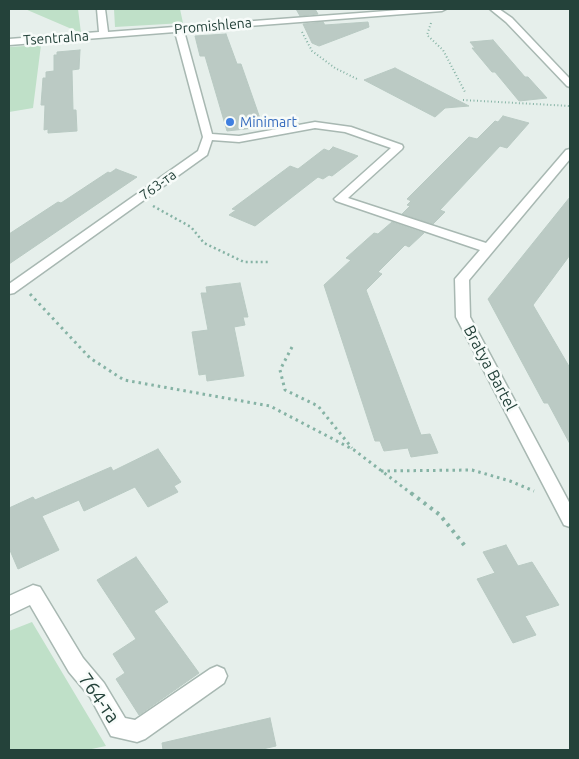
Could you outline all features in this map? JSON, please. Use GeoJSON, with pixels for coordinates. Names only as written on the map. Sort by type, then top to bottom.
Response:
{"type":"FeatureCollection","features":[{"type":"Feature","properties":{"kind":"street"},"geometry":{"type":"LineString","coordinates":[[101,9],[104,35]]}},
{"type":"Feature","properties":{"kind":"street","name":"Promishlena"},"geometry":{"type":"LineString","coordinates":[[104,35],[179,30],[250,20],[296,19],[442,9]]}},
{"type":"Feature","properties":{"kind":"street"},"geometry":{"type":"LineString","coordinates":[[494,9],[509,20],[570,84]]}},
{"type":"Feature","properties":{"kind":"street"},"geometry":{"type":"LineString","coordinates":[[179,30],[208,137],[238,140],[315,125],[347,129],[398,147],[340,199],[488,248]]}},
{"type":"Feature","properties":{"kind":"street","name":"Tsentralna"},"geometry":{"type":"LineString","coordinates":[[9,42],[104,35]]}},
{"type":"Feature","properties":{"kind":"street","name":"763-та"},"geometry":{"type":"LineString","coordinates":[[9,290],[203,153],[208,137]]}},
{"type":"Feature","properties":{"kind":"street","name":"Bratya Bartel"},"geometry":{"type":"LineString","coordinates":[[570,152],[462,279],[463,317],[565,501],[570,520]]}},
{"type":"Feature","properties":{"kind":"street","name":"764-та"},"geometry":{"type":"LineString","coordinates":[[9,606],[34,593],[76,665],[97,690],[119,728],[137,731],[218,676]]}},
{"type":"Feature","properties":{"kind":"path"},"geometry":{"type":"LineString","coordinates":[[438,9],[427,35],[443,50],[465,92]]}},
{"type":"Feature","properties":{"kind":"path"},"geometry":{"type":"LineString","coordinates":[[296,19],[312,51],[335,68],[357,79]]}},
{"type":"Feature","properties":{"kind":"path"},"geometry":{"type":"LineString","coordinates":[[464,100],[570,106]]}},
{"type":"Feature","properties":{"kind":"path"},"geometry":{"type":"LineString","coordinates":[[139,199],[191,228],[204,243],[244,262],[268,262]]}},
{"type":"Feature","properties":{"kind":"path"},"geometry":{"type":"LineString","coordinates":[[19,283],[90,358],[124,380],[270,406],[354,450],[440,516],[464,546]]}},
{"type":"Feature","properties":{"kind":"path"},"geometry":{"type":"LineString","coordinates":[[292,347],[280,370],[285,390],[318,406],[354,450]]}},
{"type":"Feature","properties":{"kind":"path"},"geometry":{"type":"LineString","coordinates":[[380,471],[472,470],[510,481],[565,501]]}},
{"type":"Feature","properties":{"kind":"green space"},"geometry":{"type":"Polygon","coordinates":[[[25,9],[78,9],[81,33],[25,9]]]}},
{"type":"Feature","properties":{"kind":"green space"},"geometry":{"type":"Polygon","coordinates":[[[114,9],[180,9],[183,23],[115,27],[114,9]]]}},
{"type":"Feature","properties":{"kind":"green space"},"geometry":{"type":"Polygon","coordinates":[[[41,45],[33,108],[9,112],[9,47],[41,45]]]}},
{"type":"Feature","properties":{"kind":"green space"},"geometry":{"type":"Polygon","coordinates":[[[32,622],[106,746],[87,750],[9,750],[9,631],[32,622]]]}},
{"type":"Feature","properties":{"kind":"building"},"geometry":{"type":"Polygon","coordinates":[[[296,9],[315,9],[318,14],[300,16],[296,9]]]}},
{"type":"Feature","properties":{"kind":"building"},"geometry":{"type":"Polygon","coordinates":[[[323,22],[325,25],[368,22],[369,27],[319,46],[312,43],[303,24],[323,22]]]}},
{"type":"Feature","properties":{"kind":"building"},"geometry":{"type":"Polygon","coordinates":[[[226,34],[237,64],[241,64],[263,127],[227,131],[205,56],[200,56],[195,36],[226,34]]]}},
{"type":"Feature","properties":{"kind":"building"},"geometry":{"type":"Polygon","coordinates":[[[493,40],[525,77],[528,77],[547,98],[519,101],[472,48],[475,48],[470,42],[493,40]]]}},
{"type":"Feature","properties":{"kind":"building"},"geometry":{"type":"Polygon","coordinates":[[[80,50],[79,69],[72,70],[73,110],[76,110],[77,131],[48,133],[48,129],[44,130],[45,105],[41,105],[43,78],[46,78],[46,72],[54,71],[54,55],[57,55],[57,52],[80,50]]]}},
{"type":"Feature","properties":{"kind":"building"},"geometry":{"type":"Polygon","coordinates":[[[395,68],[469,106],[445,108],[435,117],[364,80],[395,68]]]}},
{"type":"Feature","properties":{"kind":"building"},"geometry":{"type":"Polygon","coordinates":[[[503,116],[529,123],[507,148],[500,146],[440,210],[445,212],[433,224],[402,214],[410,206],[407,205],[411,201],[407,199],[469,137],[477,139],[495,121],[498,122],[503,116]]]}},
{"type":"Feature","properties":{"kind":"building"},"geometry":{"type":"Polygon","coordinates":[[[333,147],[358,156],[332,176],[329,175],[323,179],[318,177],[255,226],[229,215],[236,210],[232,209],[290,166],[298,169],[324,149],[329,151],[333,147]]]}},
{"type":"Feature","properties":{"kind":"building"},"geometry":{"type":"Polygon","coordinates":[[[116,169],[137,177],[9,264],[9,234],[58,202],[61,203],[108,172],[110,173],[116,169]]]}},
{"type":"Feature","properties":{"kind":"building"},"geometry":{"type":"Polygon","coordinates":[[[570,197],[570,255],[533,305],[570,368],[570,444],[548,403],[544,403],[488,299],[570,197]]]}},
{"type":"Feature","properties":{"kind":"building"},"geometry":{"type":"Polygon","coordinates":[[[392,222],[424,233],[409,247],[405,245],[378,272],[382,274],[366,290],[421,435],[430,434],[438,453],[411,457],[408,448],[384,451],[380,441],[375,441],[324,285],[351,260],[346,258],[374,233],[378,234],[392,222]]]}},
{"type":"Feature","properties":{"kind":"building"},"geometry":{"type":"Polygon","coordinates":[[[240,283],[248,317],[243,317],[245,325],[234,327],[244,376],[207,381],[206,374],[199,375],[192,332],[208,330],[201,293],[207,293],[206,287],[240,283]]]}},
{"type":"Feature","properties":{"kind":"building"},"geometry":{"type":"Polygon","coordinates":[[[158,449],[181,482],[174,486],[178,492],[148,507],[135,487],[84,511],[79,500],[42,516],[59,550],[18,569],[9,548],[9,508],[33,497],[35,500],[111,467],[113,471],[158,449]]]}},
{"type":"Feature","properties":{"kind":"building"},"geometry":{"type":"Polygon","coordinates":[[[506,545],[518,566],[532,562],[559,605],[525,616],[536,635],[513,643],[477,579],[495,573],[483,552],[506,545]]]}},
{"type":"Feature","properties":{"kind":"building"},"geometry":{"type":"Polygon","coordinates":[[[136,557],[168,602],[154,611],[199,673],[139,715],[116,679],[125,673],[113,654],[136,639],[97,580],[136,557]]]}},
{"type":"Feature","properties":{"kind":"building"},"geometry":{"type":"Polygon","coordinates":[[[270,718],[276,746],[258,750],[163,750],[162,743],[270,718]]]}},
{"type":"Feature","properties":{"kind":"place","name":"Minimart"},"geometry":{"type":"Point","coordinates":[230,122]}}]}
